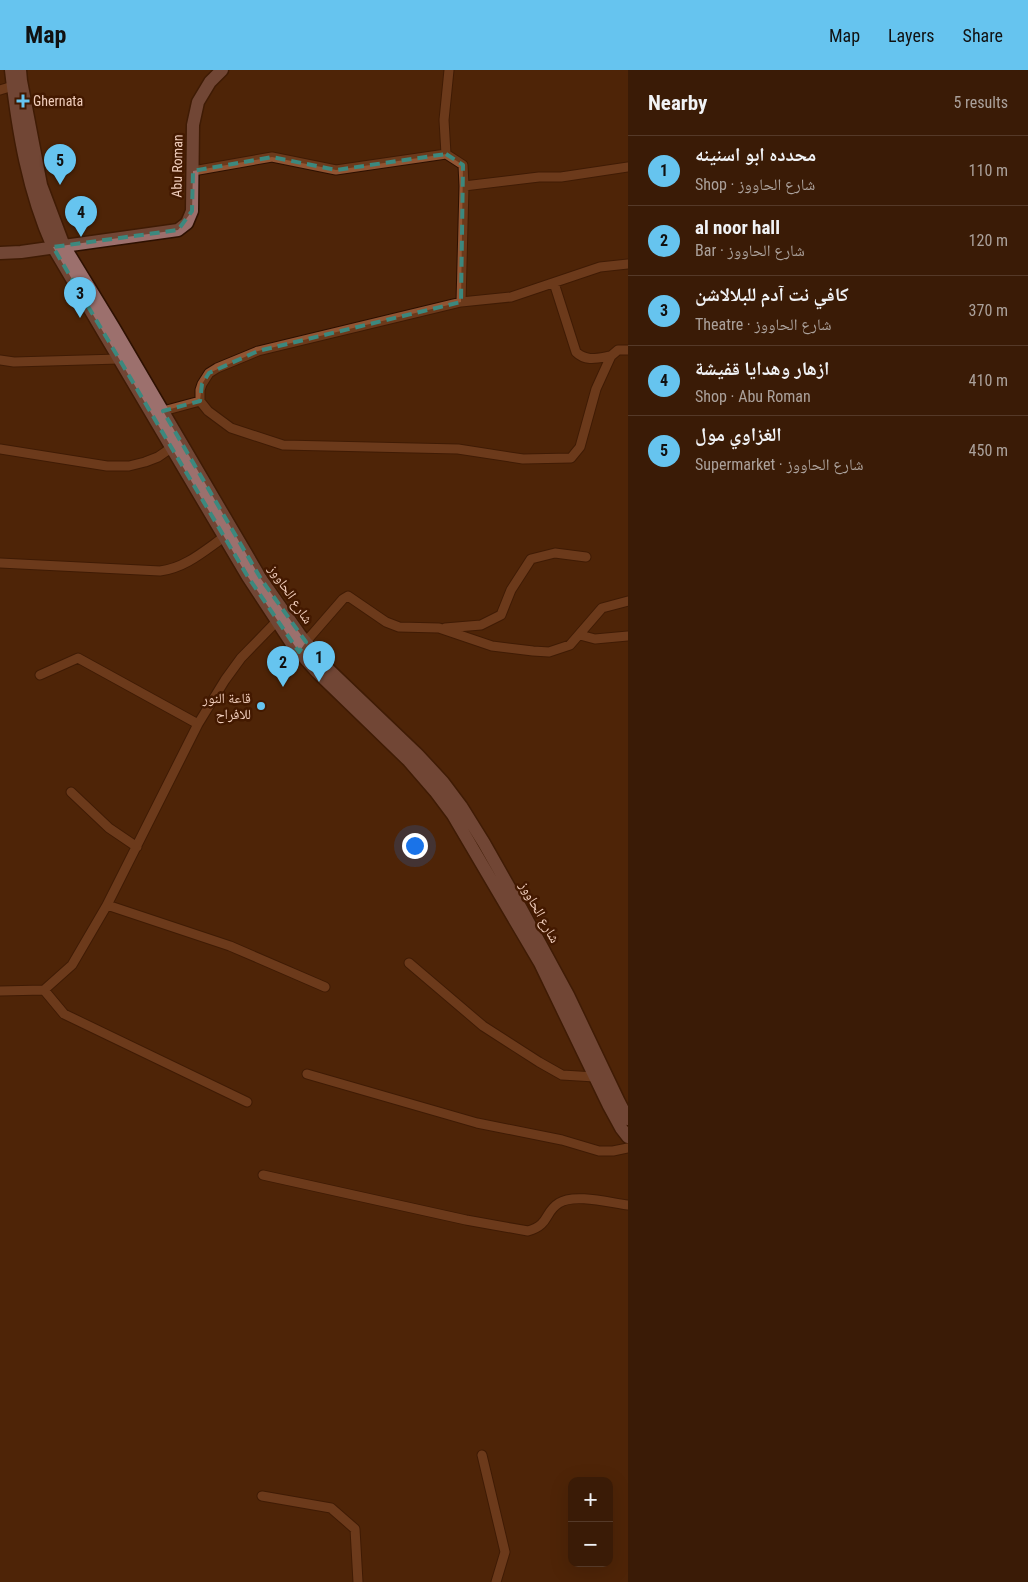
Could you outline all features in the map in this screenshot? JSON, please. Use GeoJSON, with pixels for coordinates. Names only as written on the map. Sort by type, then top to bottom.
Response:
{"type":"FeatureCollection","features":[{"type":"Feature","properties":{"kind":"main road","name":"شارع الحاووز"},"geometry":{"type":"LineString","coordinates":[[10,70],[31,188],[41,220],[164,411],[302,647],[325,666],[418,755],[443,782],[461,806],[518,903],[568,995],[628,1118]]}},
{"type":"Feature","properties":{"kind":"main road","name":"شارع الحاووز"},"geometry":{"type":"LineString","coordinates":[[20,70],[41,185],[58,246]]}},
{"type":"Feature","properties":{"kind":"main road","name":"Abu Roman"},"geometry":{"type":"LineString","coordinates":[[0,252],[21,252],[178,230],[187,222],[192,211],[193,125],[198,102],[210,82],[222,70]]}},
{"type":"Feature","properties":{"kind":"main road"},"geometry":{"type":"LineString","coordinates":[[58,246],[119,359],[171,448],[224,537],[292,644],[302,647],[317,672],[409,761],[453,815],[540,963],[620,1128],[628,1138]]}},
{"type":"Feature","properties":{"kind":"street"},"geometry":{"type":"LineString","coordinates":[[446,154],[444,120],[449,70]]}},
{"type":"Feature","properties":{"kind":"street"},"geometry":{"type":"LineString","coordinates":[[0,90],[12,86]]}},
{"type":"Feature","properties":{"kind":"street"},"geometry":{"type":"LineString","coordinates":[[193,171],[272,157],[336,170],[446,154],[463,165],[461,302]]}},
{"type":"Feature","properties":{"kind":"street"},"geometry":{"type":"LineString","coordinates":[[464,186],[539,176],[561,177],[628,167]]}},
{"type":"Feature","properties":{"kind":"street"},"geometry":{"type":"LineString","coordinates":[[628,264],[600,267],[512,298],[461,302],[258,351],[209,373],[200,390],[200,401],[208,411],[231,428],[282,445],[458,449],[523,459],[571,458],[580,446],[596,389],[611,356],[618,350],[628,350]]}},
{"type":"Feature","properties":{"kind":"street"},"geometry":{"type":"LineString","coordinates":[[554,283],[576,352],[582,358],[589,359],[611,356]]}},
{"type":"Feature","properties":{"kind":"street"},"geometry":{"type":"LineString","coordinates":[[0,360],[14,362],[119,359]]}},
{"type":"Feature","properties":{"kind":"street"},"geometry":{"type":"LineString","coordinates":[[164,411],[200,401]]}},
{"type":"Feature","properties":{"kind":"street"},"geometry":{"type":"LineString","coordinates":[[0,449],[107,466],[129,466],[158,457],[171,448]]}},
{"type":"Feature","properties":{"kind":"street"},"geometry":{"type":"LineString","coordinates":[[0,563],[166,570],[184,565],[224,537]]}},
{"type":"Feature","properties":{"kind":"street"},"geometry":{"type":"LineString","coordinates":[[302,647],[343,599],[348,596],[386,622],[399,627],[439,628],[481,625],[501,615],[511,590],[531,559],[555,553],[586,557]]}},
{"type":"Feature","properties":{"kind":"street"},"geometry":{"type":"LineString","coordinates":[[439,628],[492,646],[550,652],[570,645],[602,608],[628,601]]}},
{"type":"Feature","properties":{"kind":"street"},"geometry":{"type":"LineString","coordinates":[[0,991],[44,990],[72,965],[107,905],[198,724],[241,658],[277,621]]}},
{"type":"Feature","properties":{"kind":"street"},"geometry":{"type":"LineString","coordinates":[[580,635],[595,639],[628,636]]}},
{"type":"Feature","properties":{"kind":"street"},"geometry":{"type":"LineString","coordinates":[[40,675],[78,658],[198,724]]}},
{"type":"Feature","properties":{"kind":"street"},"geometry":{"type":"LineString","coordinates":[[70,792],[109,828],[137,847]]}},
{"type":"Feature","properties":{"kind":"street"},"geometry":{"type":"LineString","coordinates":[[107,905],[230,946],[325,987]]}},
{"type":"Feature","properties":{"kind":"street"},"geometry":{"type":"LineString","coordinates":[[409,963],[483,1026],[539,1062],[562,1075],[595,1078]]}},
{"type":"Feature","properties":{"kind":"street"},"geometry":{"type":"LineString","coordinates":[[44,990],[64,1014],[247,1102]]}},
{"type":"Feature","properties":{"kind":"street"},"geometry":{"type":"LineString","coordinates":[[307,1074],[477,1123],[562,1140],[600,1151],[628,1148]]}},
{"type":"Feature","properties":{"kind":"street"},"geometry":{"type":"LineString","coordinates":[[263,1175],[466,1220],[528,1230],[538,1228],[559,1202],[566,1200],[594,1200],[628,1205]]}},
{"type":"Feature","properties":{"kind":"street"},"geometry":{"type":"LineString","coordinates":[[482,1455],[505,1552],[496,1582]]}},
{"type":"Feature","properties":{"kind":"street"},"geometry":{"type":"LineString","coordinates":[[262,1496],[331,1508],[355,1529],[358,1582]]}},
{"type":"Feature","properties":{"kind":"highlighted area"},"geometry":{"type":"Polygon","coordinates":[[[446,154],[463,165],[461,302],[258,351],[209,373],[202,384],[200,401],[163,411],[261,579],[306,642],[299,652],[248,577],[53,247],[178,230],[192,211],[193,171],[272,157],[336,170],[446,154]]]}},
{"type":"Feature","properties":{"kind":"place","name":"Ghernata"},"geometry":{"type":"Point","coordinates":[23,101]}},
{"type":"Feature","properties":{"kind":"place","name":"الغزاوي مول"},"geometry":{"type":"Point","coordinates":[60,185]}},
{"type":"Feature","properties":{"kind":"place","name":"ازهار وهدايا قفيشة"},"geometry":{"type":"Point","coordinates":[81,237]}},
{"type":"Feature","properties":{"kind":"place","name":"كافي نت آدم للبلالاشن"},"geometry":{"type":"Point","coordinates":[80,318]}},
{"type":"Feature","properties":{"kind":"place","name":"محدده ابو اسنينه"},"geometry":{"type":"Point","coordinates":[319,682]}},
{"type":"Feature","properties":{"kind":"place","name":"al noor hall"},"geometry":{"type":"Point","coordinates":[283,687]}},
{"type":"Feature","properties":{"kind":"place","name":"قاعة النور للافراح"},"geometry":{"type":"Point","coordinates":[261,706]}}]}
